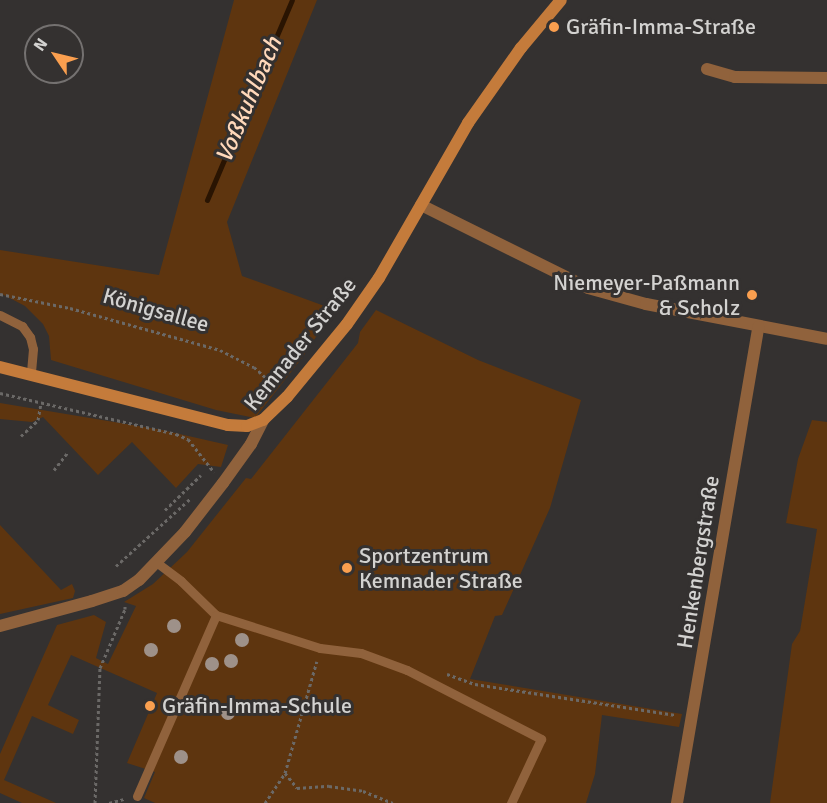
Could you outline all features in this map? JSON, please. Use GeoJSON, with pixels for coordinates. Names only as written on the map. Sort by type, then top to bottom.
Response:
{"type":"FeatureCollection","features":[{"type":"Feature","properties":{"kind":"main road","name":"Kemnader Straße"},"geometry":{"type":"LineString","coordinates":[[263,420],[286,397],[348,324],[379,278],[491,89],[561,0]]}},
{"type":"Feature","properties":{"kind":"main road"},"geometry":{"type":"LineString","coordinates":[[0,367],[228,425],[248,426],[263,420]]}},
{"type":"Feature","properties":{"kind":"street"},"geometry":{"type":"LineString","coordinates":[[708,69],[735,77],[827,78]]}},
{"type":"Feature","properties":{"kind":"street"},"geometry":{"type":"LineString","coordinates":[[421,205],[588,288],[646,304],[827,339]]}},
{"type":"Feature","properties":{"kind":"street","name":"Henkenbergstraße"},"geometry":{"type":"LineString","coordinates":[[677,803],[758,327]]}},
{"type":"Feature","properties":{"kind":"street","name":"Kemnader Straße"},"geometry":{"type":"LineString","coordinates":[[0,626],[54,613],[123,591],[148,573],[185,532],[223,483],[251,444],[263,420]]}},
{"type":"Feature","properties":{"kind":"lane"},"geometry":{"type":"LineString","coordinates":[[0,315],[22,326],[30,337],[33,349],[31,374]]}},
{"type":"Feature","properties":{"kind":"lane"},"geometry":{"type":"LineString","coordinates":[[156,562],[181,580],[216,615],[320,648],[361,653],[407,670],[541,738],[511,803]]}},
{"type":"Feature","properties":{"kind":"lane"},"geometry":{"type":"LineString","coordinates":[[137,796],[216,615]]}},
{"type":"Feature","properties":{"kind":"path","name":"Königsallee"},"geometry":{"type":"LineString","coordinates":[[0,294],[70,308],[220,350],[254,367],[286,397]]}},
{"type":"Feature","properties":{"kind":"path"},"geometry":{"type":"LineString","coordinates":[[0,393],[188,439],[223,483]]}},
{"type":"Feature","properties":{"kind":"path"},"geometry":{"type":"LineString","coordinates":[[21,436],[39,420],[41,403]]}},
{"type":"Feature","properties":{"kind":"path"},"geometry":{"type":"LineString","coordinates":[[54,470],[68,452]]}},
{"type":"Feature","properties":{"kind":"path"},"geometry":{"type":"LineString","coordinates":[[165,510],[201,475]]}},
{"type":"Feature","properties":{"kind":"path"},"geometry":{"type":"LineString","coordinates":[[116,566],[194,496]]}},
{"type":"Feature","properties":{"kind":"path"},"geometry":{"type":"LineString","coordinates":[[95,803],[100,668],[125,609],[123,591]]}},
{"type":"Feature","properties":{"kind":"path"},"geometry":{"type":"LineString","coordinates":[[265,803],[285,773],[320,648]]}},
{"type":"Feature","properties":{"kind":"path"},"geometry":{"type":"LineString","coordinates":[[475,684],[693,718]]}},
{"type":"Feature","properties":{"kind":"path"},"geometry":{"type":"LineString","coordinates":[[285,773],[297,788],[329,786],[363,791],[393,803]]}},
{"type":"Feature","properties":{"kind":"shaded area"},"geometry":{"type":"Polygon","coordinates":[[[234,0],[317,0],[227,222],[242,276],[330,308],[330,316],[302,358],[255,418],[216,410],[51,360],[49,336],[43,324],[25,306],[0,293],[0,250],[159,275],[234,0]]]}},
{"type":"Feature","properties":{"kind":"shaded area","name":"Sportzentrum Kemnader Straße"},"geometry":{"type":"Polygon","coordinates":[[[376,310],[478,360],[581,400],[550,508],[502,615],[495,616],[470,679],[682,714],[679,727],[602,715],[595,774],[586,803],[155,803],[144,798],[155,772],[127,763],[157,693],[71,655],[48,705],[79,720],[73,734],[32,716],[4,780],[56,803],[22,803],[0,793],[0,754],[57,625],[94,615],[106,622],[96,658],[108,664],[136,606],[124,602],[153,584],[187,552],[246,478],[251,479],[358,343],[360,332],[376,310]]]}},
{"type":"Feature","properties":{"kind":"shaded area"},"geometry":{"type":"Polygon","coordinates":[[[0,403],[162,430],[228,445],[221,467],[198,464],[176,488],[132,442],[98,475],[43,417],[32,422],[0,419],[0,403]]]}},
{"type":"Feature","properties":{"kind":"shaded area"},"geometry":{"type":"Polygon","coordinates":[[[812,420],[827,422],[827,803],[770,803],[792,644],[800,631],[817,529],[786,523],[798,459],[812,420]]]}},
{"type":"Feature","properties":{"kind":"shaded area"},"geometry":{"type":"Polygon","coordinates":[[[0,525],[61,590],[72,584],[75,591],[73,598],[0,614],[0,525]]]}},
{"type":"Feature","properties":{"kind":"waterway","name":"Voßkuhlbach"},"geometry":{"type":"LineString","coordinates":[[207,200],[292,0]]}},
{"type":"Feature","properties":{"kind":"place","name":"Gräfin-Imma-Straße"},"geometry":{"type":"Point","coordinates":[554,27]}},
{"type":"Feature","properties":{"kind":"place","name":"Niemeyer-Paßmann & Scholz"},"geometry":{"type":"Point","coordinates":[752,295]}},
{"type":"Feature","properties":{"kind":"place","name":"Sportzentrum Kemnader Straße"},"geometry":{"type":"Point","coordinates":[347,568]}},
{"type":"Feature","properties":{"kind":"place","name":"Gräfin-Imma-Schule"},"geometry":{"type":"Point","coordinates":[150,706]}}]}
